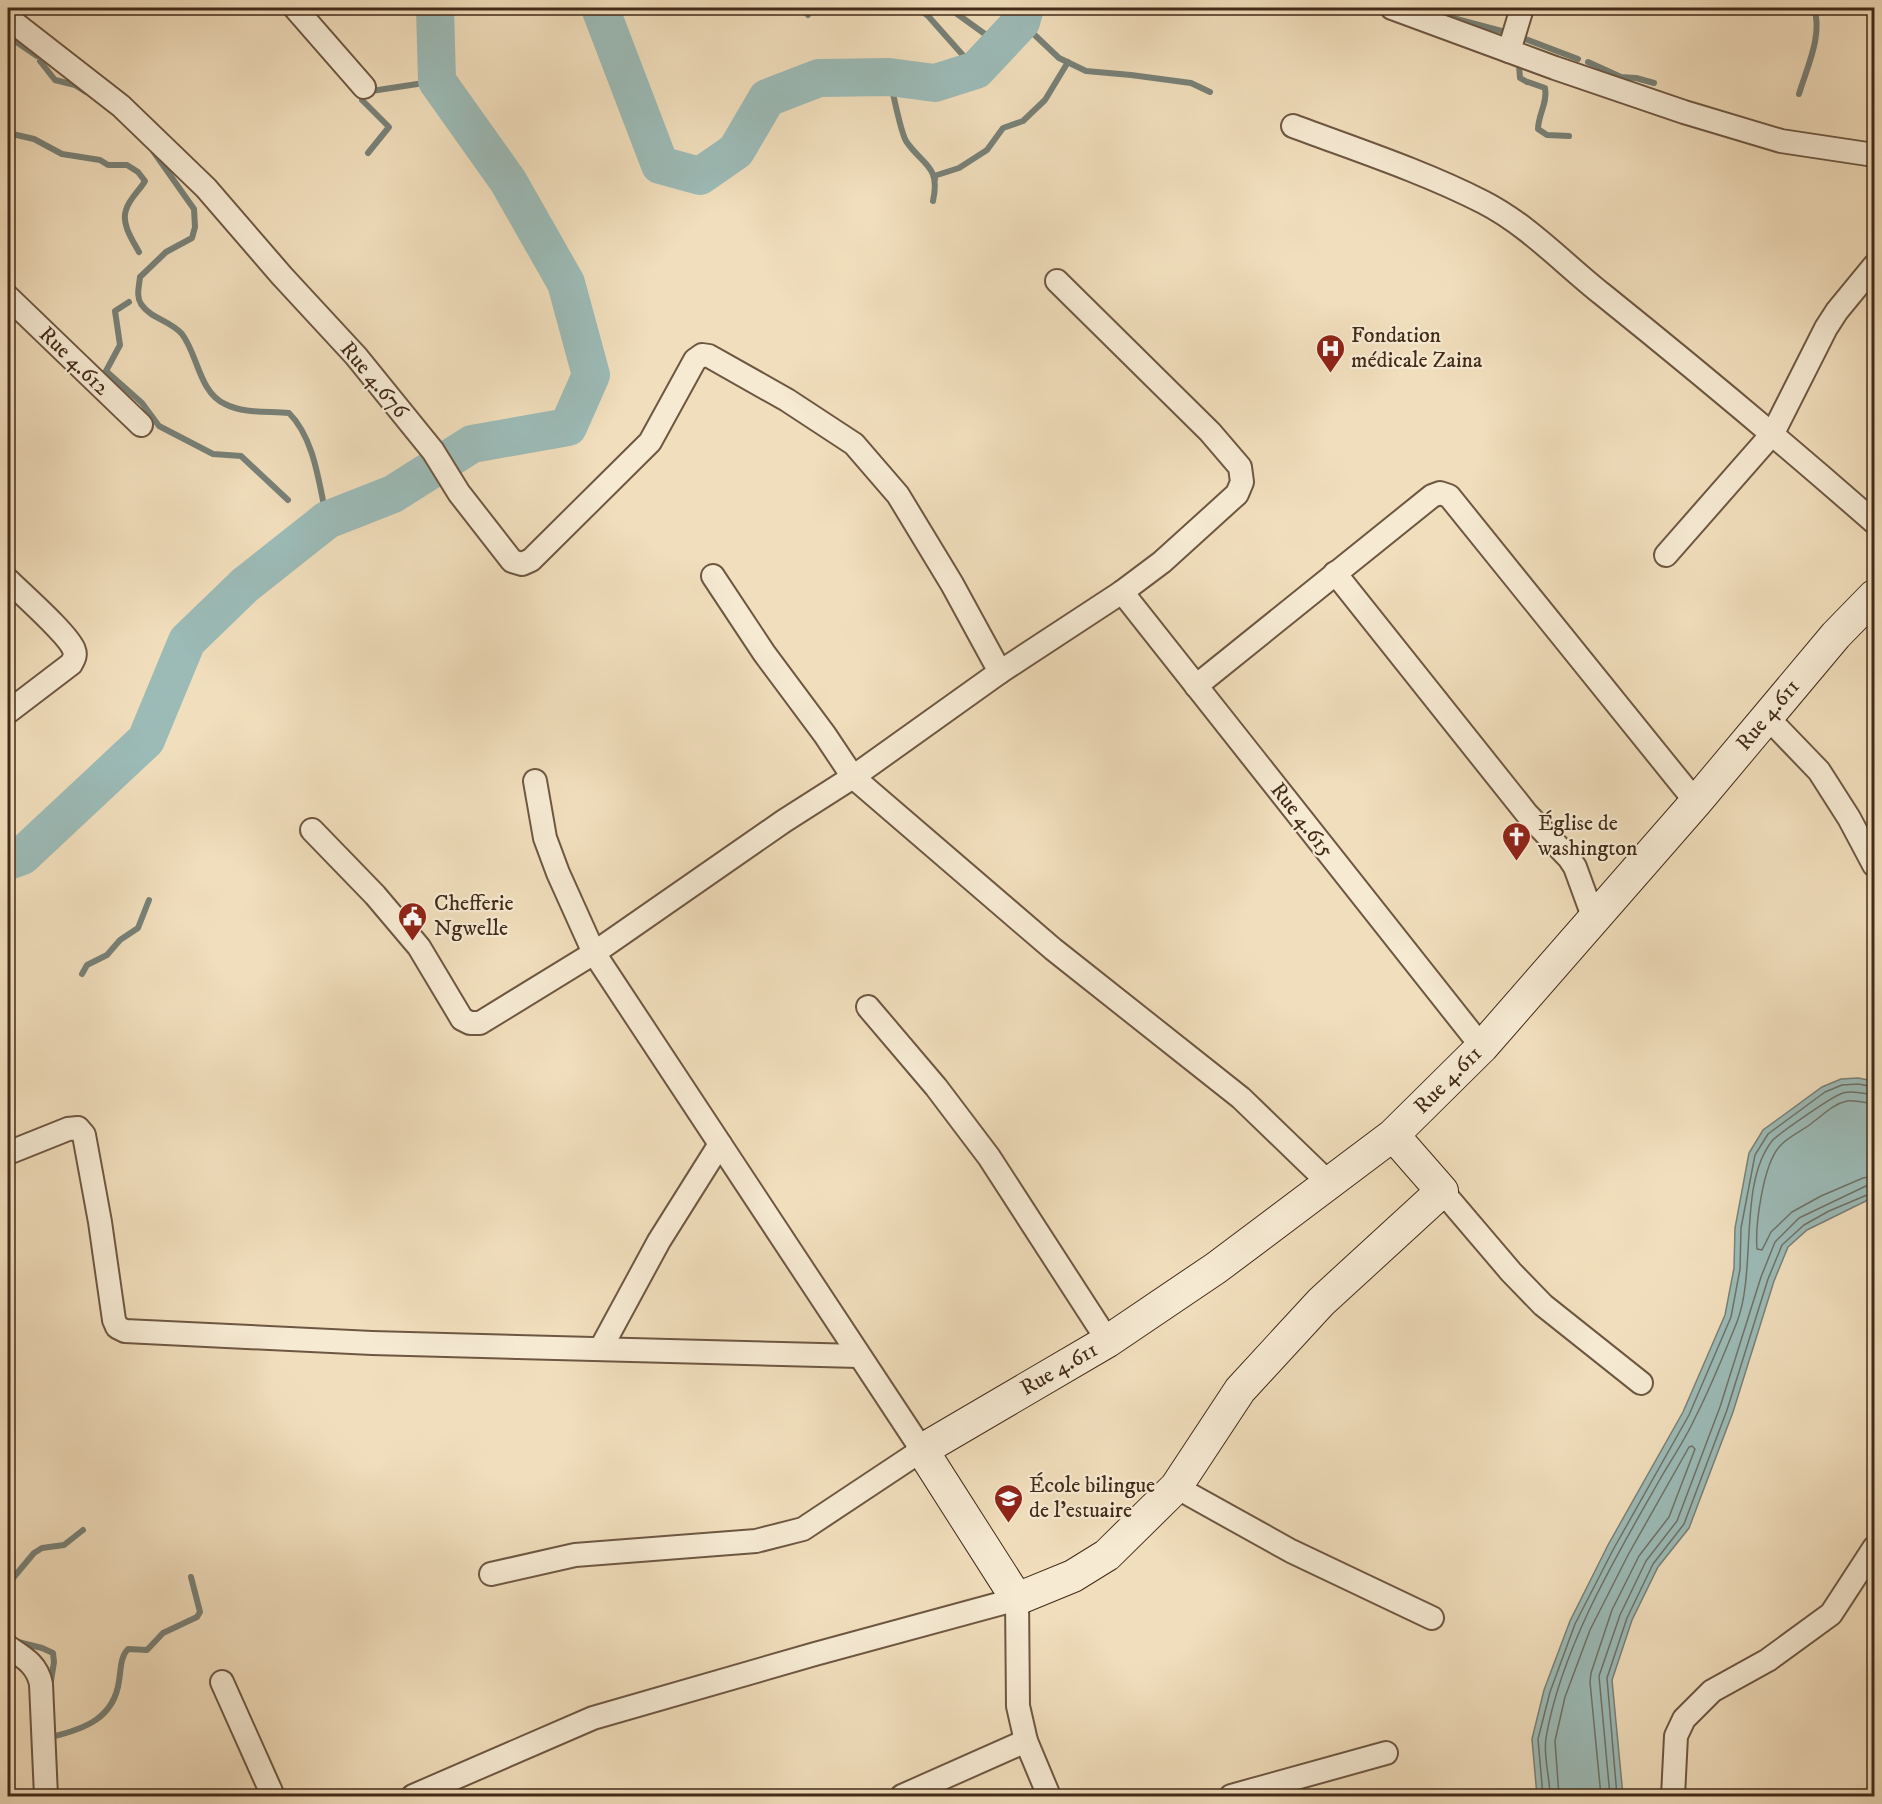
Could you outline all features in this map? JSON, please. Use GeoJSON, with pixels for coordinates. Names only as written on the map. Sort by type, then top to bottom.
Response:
{"type":"FeatureCollection","features":[{"type":"Feature","properties":{"kind":"street"},"geometry":{"type":"LineString","coordinates":[[295,8],[364,87]]}},
{"type":"Feature","properties":{"kind":"street"},"geometry":{"type":"LineString","coordinates":[[1392,8],[1446,17],[1509,51],[1684,112],[1780,141],[1875,155]]}},
{"type":"Feature","properties":{"kind":"street"},"geometry":{"type":"LineString","coordinates":[[1509,51],[1522,8]]}},
{"type":"Feature","properties":{"kind":"street","name":"Rue 4.676"},"geometry":{"type":"LineString","coordinates":[[8,18],[121,106],[206,188],[282,276],[356,356],[433,451],[459,493],[512,561],[522,564],[531,560],[650,442],[695,360],[702,355],[709,356],[787,400],[854,444],[898,495],[952,584],[1000,672]]}},
{"type":"Feature","properties":{"kind":"street"},"geometry":{"type":"LineString","coordinates":[[1293,126],[1395,164],[1484,202],[1522,225],[1569,268],[1773,433],[1875,522]]}},
{"type":"Feature","properties":{"kind":"street"},"geometry":{"type":"LineString","coordinates":[[1666,555],[1773,433],[1826,328],[1837,311],[1875,266]]}},
{"type":"Feature","properties":{"kind":"street"},"geometry":{"type":"LineString","coordinates":[[312,830],[419,947],[462,1019],[470,1023],[480,1023],[594,953],[784,820],[853,777],[1000,672],[1122,592],[1162,562],[1238,494],[1242,482],[1240,467],[1210,432],[1057,281]]}},
{"type":"Feature","properties":{"kind":"street","name":"Rue 4.612"},"geometry":{"type":"LineString","coordinates":[[8,297],[141,425]]}},
{"type":"Feature","properties":{"kind":"street"},"geometry":{"type":"LineString","coordinates":[[1196,686],[1432,496],[1440,493],[1449,496],[1696,802]]}},
{"type":"Feature","properties":{"kind":"street"},"geometry":{"type":"LineString","coordinates":[[1335,573],[1520,805],[1569,858],[1575,867],[1594,919]]}},
{"type":"Feature","properties":{"kind":"street"},"geometry":{"type":"LineString","coordinates":[[713,576],[764,653],[853,777],[1053,949],[1240,1098],[1329,1183]]}},
{"type":"Feature","properties":{"kind":"street"},"geometry":{"type":"LineString","coordinates":[[8,580],[55,625],[74,649],[75,657],[71,664],[8,712]]}},
{"type":"Feature","properties":{"kind":"street","name":"Rue 4.615"},"geometry":{"type":"LineString","coordinates":[[1122,592],[1482,1047]]}},
{"type":"Feature","properties":{"kind":"street","name":"Rue 4.611"},"geometry":{"type":"LineString","coordinates":[[922,1450],[1108,1341],[1216,1268],[1393,1136],[1482,1047],[1696,802],[1836,635],[1875,596]]}},
{"type":"Feature","properties":{"kind":"street"},"geometry":{"type":"LineString","coordinates":[[1767,717],[1819,771],[1850,818],[1875,865]]}},
{"type":"Feature","properties":{"kind":"street"},"geometry":{"type":"LineString","coordinates":[[535,782],[545,838],[594,953],[922,1450],[1017,1599],[1018,1706],[1026,1741],[1049,1797]]}},
{"type":"Feature","properties":{"kind":"street"},"geometry":{"type":"LineString","coordinates":[[868,1007],[936,1087],[989,1157],[1108,1341]]}},
{"type":"Feature","properties":{"kind":"street"},"geometry":{"type":"LineString","coordinates":[[8,1153],[68,1129],[78,1128],[84,1135],[100,1222],[114,1320],[117,1328],[125,1331],[372,1343],[860,1356]]}},
{"type":"Feature","properties":{"kind":"street"},"geometry":{"type":"LineString","coordinates":[[1393,1136],[1511,1272],[1544,1305],[1641,1383]]}},
{"type":"Feature","properties":{"kind":"street"},"geometry":{"type":"LineString","coordinates":[[601,1348],[659,1241],[720,1144]]}},
{"type":"Feature","properties":{"kind":"street"},"geometry":{"type":"LineString","coordinates":[[413,1797],[593,1718],[1017,1599],[1073,1576],[1107,1555],[1176,1487],[1240,1390],[1321,1302],[1442,1191]]}},
{"type":"Feature","properties":{"kind":"street"},"geometry":{"type":"LineString","coordinates":[[491,1574],[575,1555],[756,1541],[803,1528],[922,1450]]}},
{"type":"Feature","properties":{"kind":"street"},"geometry":{"type":"LineString","coordinates":[[1176,1487],[1291,1551],[1432,1618]]}},
{"type":"Feature","properties":{"kind":"street"},"geometry":{"type":"LineString","coordinates":[[1673,1797],[1677,1736],[1684,1719],[1712,1691],[1768,1660],[1831,1614],[1875,1548]]}},
{"type":"Feature","properties":{"kind":"street"},"geometry":{"type":"LineString","coordinates":[[8,1647],[28,1660],[39,1671],[46,1797]]}},
{"type":"Feature","properties":{"kind":"street"},"geometry":{"type":"LineString","coordinates":[[222,1682],[273,1797]]}},
{"type":"Feature","properties":{"kind":"street"},"geometry":{"type":"LineString","coordinates":[[902,1797],[1026,1741]]}},
{"type":"Feature","properties":{"kind":"street"},"geometry":{"type":"LineString","coordinates":[[1231,1797],[1386,1753]]}},
{"type":"Feature","properties":{"kind":"water"},"geometry":{"type":"Polygon","coordinates":[[[1858,1078],[1874,1081],[1874,1197],[1807,1230],[1788,1247],[1774,1281],[1733,1412],[1689,1528],[1658,1567],[1632,1620],[1612,1680],[1623,1796],[1537,1796],[1532,1739],[1544,1690],[1570,1621],[1608,1545],[1683,1412],[1725,1315],[1734,1268],[1735,1228],[1749,1153],[1763,1130],[1822,1087],[1841,1079],[1858,1078]]]}},
{"type":"Feature","properties":{"kind":"waterway"},"geometry":{"type":"LineString","coordinates":[[8,861],[22,856],[146,740],[187,641],[245,585],[327,520],[393,494],[472,444],[568,427],[591,375],[566,283],[508,181],[437,81],[435,8]]}},
{"type":"Feature","properties":{"kind":"waterway"},"geometry":{"type":"LineString","coordinates":[[600,8],[660,165],[700,176],[736,151],[767,98],[819,78],[889,77],[935,83],[976,70],[1021,22],[1025,8]]}},
{"type":"Feature","properties":{"kind":"waterway"},"geometry":{"type":"LineString","coordinates":[[801,8],[808,15]]}},
{"type":"Feature","properties":{"kind":"waterway"},"geometry":{"type":"LineString","coordinates":[[917,8],[927,15]]}},
{"type":"Feature","properties":{"kind":"waterway"},"geometry":{"type":"LineString","coordinates":[[949,8],[1000,45]]}},
{"type":"Feature","properties":{"kind":"waterway"},"geometry":{"type":"LineString","coordinates":[[1799,94],[1810,62],[1817,29],[1814,8]]}},
{"type":"Feature","properties":{"kind":"waterway"},"geometry":{"type":"LineString","coordinates":[[929,17],[976,70]]}},
{"type":"Feature","properties":{"kind":"waterway"},"geometry":{"type":"LineString","coordinates":[[1449,17],[1509,33]]}},
{"type":"Feature","properties":{"kind":"waterway"},"geometry":{"type":"LineString","coordinates":[[1021,22],[1059,58],[1086,71],[1191,83],[1210,92]]}},
{"type":"Feature","properties":{"kind":"waterway"},"geometry":{"type":"LineString","coordinates":[[1521,34],[1520,37],[1578,59]]}},
{"type":"Feature","properties":{"kind":"waterway"},"geometry":{"type":"LineString","coordinates":[[9,37],[37,56]]}},
{"type":"Feature","properties":{"kind":"waterway"},"geometry":{"type":"LineString","coordinates":[[40,61],[55,80],[75,85],[86,92]]}},
{"type":"Feature","properties":{"kind":"waterway"},"geometry":{"type":"LineString","coordinates":[[935,179],[934,176],[959,168],[987,150],[1003,128],[1023,121],[1045,100],[1068,62]]}},
{"type":"Feature","properties":{"kind":"waterway"},"geometry":{"type":"LineString","coordinates":[[1515,62],[1519,65],[1520,78],[1527,82]]}},
{"type":"Feature","properties":{"kind":"waterway"},"geometry":{"type":"LineString","coordinates":[[1588,62],[1621,77],[1654,83]]}},
{"type":"Feature","properties":{"kind":"waterway"},"geometry":{"type":"LineString","coordinates":[[889,77],[906,141],[932,173],[935,189],[933,201]]}},
{"type":"Feature","properties":{"kind":"waterway"},"geometry":{"type":"LineString","coordinates":[[368,153],[389,127],[362,100],[365,92],[437,81]]}},
{"type":"Feature","properties":{"kind":"waterway"},"geometry":{"type":"LineString","coordinates":[[1528,82],[1545,88],[1546,93],[1538,129],[1547,135],[1569,136]]}},
{"type":"Feature","properties":{"kind":"waterway"},"geometry":{"type":"LineString","coordinates":[[8,133],[34,139],[62,154],[100,160],[108,165],[127,165],[138,172],[145,181],[130,202],[126,210],[125,221],[139,252]]}},
{"type":"Feature","properties":{"kind":"waterway"},"geometry":{"type":"LineString","coordinates":[[153,151],[194,209],[195,227],[192,238],[166,252],[140,277],[139,301],[150,313],[182,334],[204,382],[216,398],[240,409],[289,413],[305,436],[315,463],[327,520]]}},
{"type":"Feature","properties":{"kind":"waterway"},"geometry":{"type":"LineString","coordinates":[[129,302],[115,311],[120,345],[106,371],[142,403],[159,426],[213,454],[241,456],[288,500]]}},
{"type":"Feature","properties":{"kind":"waterway"},"geometry":{"type":"LineString","coordinates":[[82,974],[87,965],[107,955],[120,940],[138,928],[149,900]]}},
{"type":"Feature","properties":{"kind":"waterway"},"geometry":{"type":"LineString","coordinates":[[8,1584],[34,1553],[42,1548],[64,1545],[83,1530]]}},
{"type":"Feature","properties":{"kind":"waterway"},"geometry":{"type":"LineString","coordinates":[[51,1737],[86,1726],[104,1713],[116,1694],[122,1660],[128,1649],[147,1650],[163,1633],[197,1617],[200,1612],[191,1577]]}},
{"type":"Feature","properties":{"kind":"waterway"},"geometry":{"type":"LineString","coordinates":[[18,1642],[53,1653],[50,1687]]}},
{"type":"Feature","properties":{"kind":"place","name":"Fondation médicale Zaina"},"geometry":{"type":"Point","coordinates":[1330,374]}},
{"type":"Feature","properties":{"kind":"place","name":"Église de washington"},"geometry":{"type":"Point","coordinates":[1517,862]}},
{"type":"Feature","properties":{"kind":"place","name":"Chefferie Ngwelle"},"geometry":{"type":"Point","coordinates":[413,942]}},
{"type":"Feature","properties":{"kind":"place","name":"École bilingue de l'estuaire"},"geometry":{"type":"Point","coordinates":[1008,1524]}}]}
